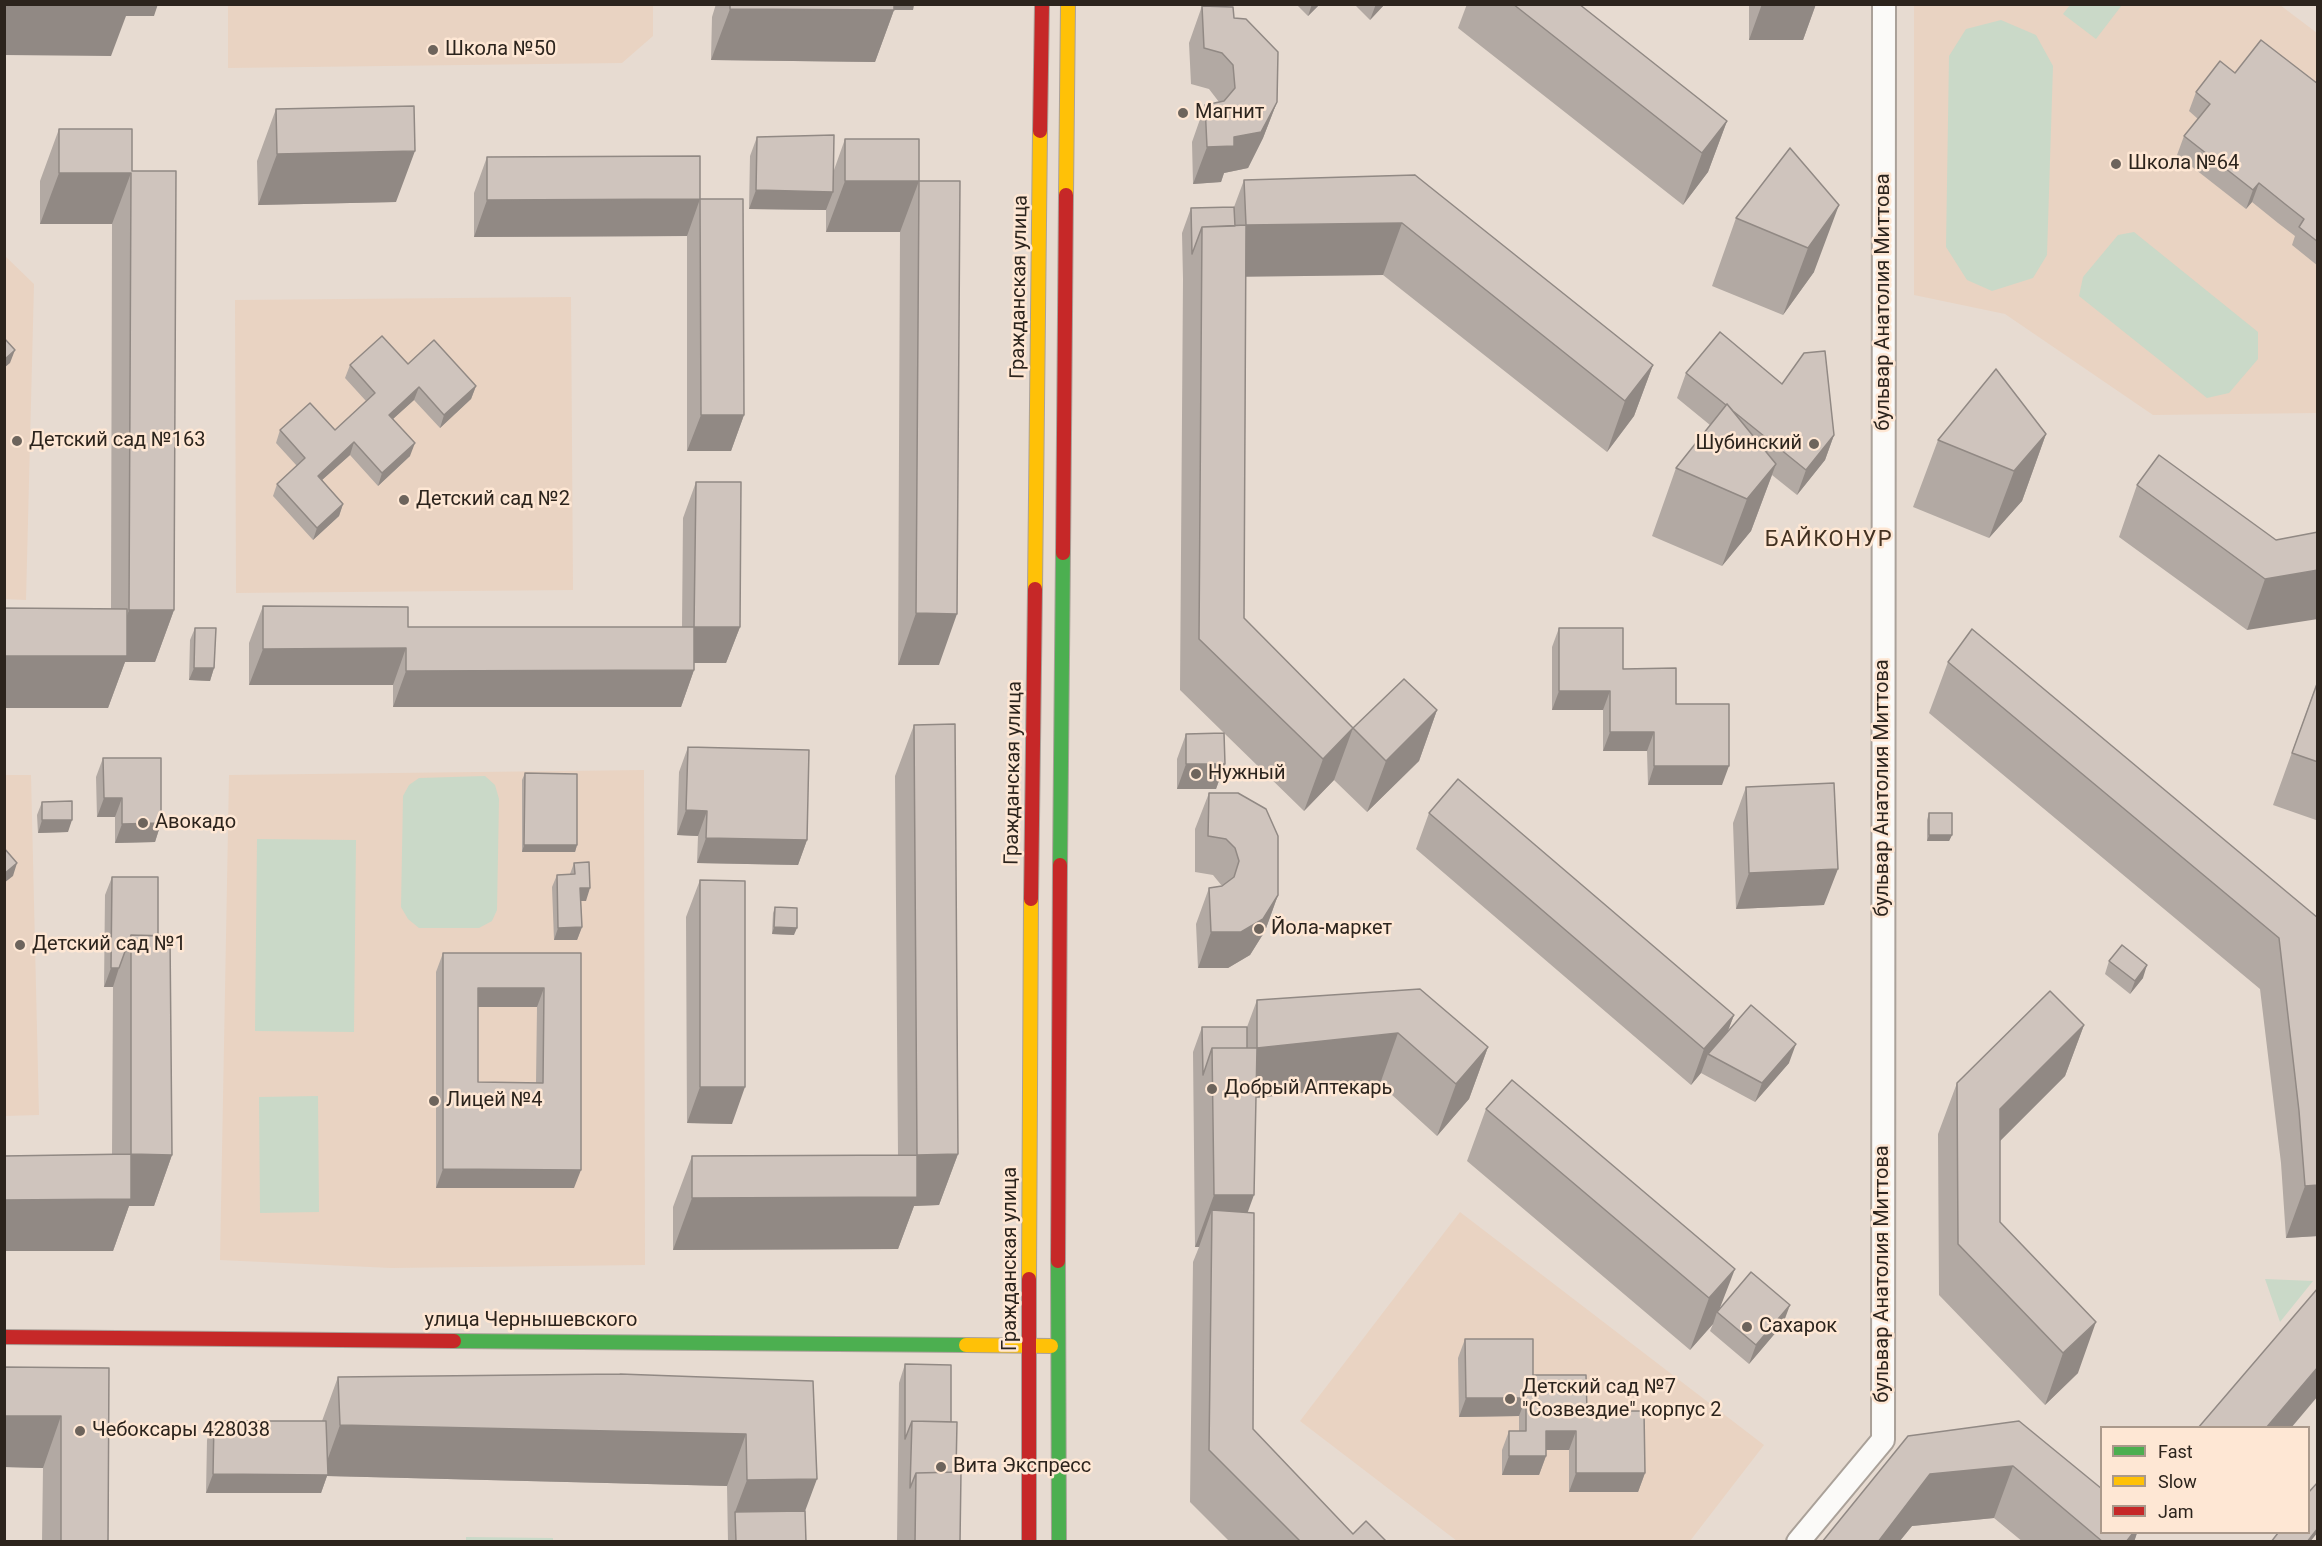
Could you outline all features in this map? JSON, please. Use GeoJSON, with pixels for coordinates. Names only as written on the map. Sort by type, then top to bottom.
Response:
{"type":"FeatureCollection","features":[{"type":"Feature","properties":{"kind":"main road","name":"Гражданская улица"},"geometry":{"type":"LineString","coordinates":[[1029,1542],[1031,1346],[1029,1080],[1042,4]]}},
{"type":"Feature","properties":{"kind":"main road"},"geometry":{"type":"LineString","coordinates":[[1059,1542],[1058,1072],[1064,706],[1068,4]]}},
{"type":"Feature","properties":{"kind":"main road"},"geometry":{"type":"LineString","coordinates":[[1035,707],[1064,706]]}},
{"type":"Feature","properties":{"kind":"main road","name":"улица Чернышевского"},"geometry":{"type":"LineString","coordinates":[[4,1337],[1058,1346]]}},
{"type":"Feature","properties":{"kind":"street","name":"бульвар Анатолия Миттова"},"geometry":{"type":"LineString","coordinates":[[1798,1542],[1883,1440],[1884,4]]}},
{"type":"Feature","properties":{"kind":"shaded area","name":"Школа №50"},"geometry":{"type":"Polygon","coordinates":[[[228,5],[653,5],[653,36],[622,63],[228,68],[228,5]]]}},
{"type":"Feature","properties":{"kind":"shaded area","name":"Школа №64"},"geometry":{"type":"Polygon","coordinates":[[[1914,5],[2280,5],[2317,33],[2317,413],[2153,415],[2005,314],[1914,295],[1914,5]]]}},
{"type":"Feature","properties":{"kind":"shaded area","name":"Детский сад №163"},"geometry":{"type":"Polygon","coordinates":[[[4,255],[34,284],[26,600],[5,599],[4,255]]]}},
{"type":"Feature","properties":{"kind":"shaded area","name":"Детский сад №2"},"geometry":{"type":"Polygon","coordinates":[[[571,297],[573,590],[236,593],[235,300],[571,297]]]}},
{"type":"Feature","properties":{"kind":"shaded area","name":"Лицей №4"},"geometry":{"type":"Polygon","coordinates":[[[644,770],[645,1265],[391,1268],[220,1260],[229,775],[644,770]]]}},
{"type":"Feature","properties":{"kind":"shaded area","name":"Детский сад №1"},"geometry":{"type":"Polygon","coordinates":[[[4,775],[31,775],[39,1115],[5,1116],[4,775]]]}},
{"type":"Feature","properties":{"kind":"shaded area","name":"Детский сад №7 \"Созвездие\" корпус 2"},"geometry":{"type":"Polygon","coordinates":[[[1460,1212],[1764,1445],[1690,1541],[1457,1541],[1300,1421],[1460,1212]]]}},
{"type":"Feature","properties":{"kind":"green space"},"geometry":{"type":"Polygon","coordinates":[[[2070,5],[2122,5],[2096,39],[2063,14],[2070,5]]]}},
{"type":"Feature","properties":{"kind":"green space"},"geometry":{"type":"Polygon","coordinates":[[[2001,20],[2036,35],[2053,66],[2047,255],[2033,278],[1992,291],[1967,280],[1946,247],[1949,56],[1966,29],[2001,20]]]}},
{"type":"Feature","properties":{"kind":"green space"},"geometry":{"type":"Polygon","coordinates":[[[2134,232],[2258,332],[2258,359],[2229,393],[2207,398],[2079,296],[2083,277],[2118,235],[2134,232]]]}},
{"type":"Feature","properties":{"kind":"green space"},"geometry":{"type":"Polygon","coordinates":[[[485,776],[495,785],[499,799],[497,910],[492,921],[479,928],[419,928],[408,919],[401,907],[403,796],[409,785],[419,778],[485,776]]]}},
{"type":"Feature","properties":{"kind":"green space"},"geometry":{"type":"Polygon","coordinates":[[[257,839],[356,840],[354,1032],[255,1031],[257,839]]]}},
{"type":"Feature","properties":{"kind":"green space"},"geometry":{"type":"Polygon","coordinates":[[[318,1096],[319,1212],[260,1213],[259,1097],[318,1096]]]}},
{"type":"Feature","properties":{"kind":"green space"},"geometry":{"type":"Polygon","coordinates":[[[2265,1279],[2313,1281],[2280,1322],[2265,1279]]]}},
{"type":"Feature","properties":{"kind":"green space"},"geometry":{"type":"Polygon","coordinates":[[[466,1537],[553,1538],[553,1541],[466,1541],[466,1537]]]}},
{"type":"Feature","properties":{"kind":"building"},"geometry":{"type":"Polygon","coordinates":[[[730,4],[894,4],[894,10],[730,9],[730,4]]]}},
{"type":"Feature","properties":{"kind":"building"},"geometry":{"type":"Polygon","coordinates":[[[1513,4],[1579,4],[1727,121],[1702,153],[1513,4]]]}},
{"type":"Feature","properties":{"kind":"building"},"geometry":{"type":"Polygon","coordinates":[[[1202,6],[1233,7],[1234,18],[1246,19],[1278,52],[1277,102],[1261,132],[1234,137],[1234,146],[1207,147],[1205,105],[1224,101],[1235,88],[1233,65],[1222,53],[1204,48],[1202,6]]]}},
{"type":"Feature","properties":{"kind":"building"},"geometry":{"type":"Polygon","coordinates":[[[2261,40],[2318,84],[2318,242],[2299,227],[2304,219],[2259,183],[2253,190],[2184,136],[2210,104],[2196,92],[2220,61],[2235,73],[2261,40]]]}},
{"type":"Feature","properties":{"kind":"building"},"geometry":{"type":"Polygon","coordinates":[[[414,106],[415,151],[277,154],[276,109],[414,106]]]}},
{"type":"Feature","properties":{"kind":"building"},"geometry":{"type":"Polygon","coordinates":[[[59,129],[132,129],[132,171],[176,171],[174,610],[129,610],[131,173],[59,173],[59,129]]]}},
{"type":"Feature","properties":{"kind":"building"},"geometry":{"type":"Polygon","coordinates":[[[834,135],[833,192],[756,190],[757,137],[834,135]]]}},
{"type":"Feature","properties":{"kind":"building"},"geometry":{"type":"Polygon","coordinates":[[[845,139],[919,139],[919,181],[845,181],[845,139]]]}},
{"type":"Feature","properties":{"kind":"building"},"geometry":{"type":"Polygon","coordinates":[[[1790,148],[1839,205],[1808,248],[1736,218],[1790,148]]]}},
{"type":"Feature","properties":{"kind":"building"},"geometry":{"type":"Polygon","coordinates":[[[700,156],[700,199],[487,200],[487,157],[700,156]]]}},
{"type":"Feature","properties":{"kind":"building"},"geometry":{"type":"Polygon","coordinates":[[[1415,175],[1653,365],[1625,401],[1402,223],[1246,225],[1244,180],[1415,175]]]}},
{"type":"Feature","properties":{"kind":"building"},"geometry":{"type":"Polygon","coordinates":[[[919,181],[960,181],[957,614],[916,613],[919,181]]]}},
{"type":"Feature","properties":{"kind":"building"},"geometry":{"type":"Polygon","coordinates":[[[700,199],[743,199],[744,415],[701,415],[700,199]]]}},
{"type":"Feature","properties":{"kind":"building"},"geometry":{"type":"Polygon","coordinates":[[[1234,207],[1235,226],[1202,227],[1192,254],[1191,208],[1234,207]]]}},
{"type":"Feature","properties":{"kind":"building"},"geometry":{"type":"Polygon","coordinates":[[[1246,225],[1244,618],[1353,728],[1323,759],[1199,639],[1202,227],[1246,225]]]}},
{"type":"Feature","properties":{"kind":"building"},"geometry":{"type":"Polygon","coordinates":[[[1720,332],[1782,384],[1804,353],[1825,351],[1834,435],[1806,470],[1686,373],[1720,332]]]}},
{"type":"Feature","properties":{"kind":"building"},"geometry":{"type":"Polygon","coordinates":[[[382,336],[408,364],[434,340],[476,386],[444,415],[419,387],[389,415],[415,443],[382,473],[354,442],[318,476],[343,504],[317,528],[277,484],[305,458],[280,430],[310,403],[335,430],[375,393],[350,365],[382,336]]]}},
{"type":"Feature","properties":{"kind":"building"},"geometry":{"type":"Polygon","coordinates":[[[4,338],[15,350],[4,360],[4,338]]]}},
{"type":"Feature","properties":{"kind":"building"},"geometry":{"type":"Polygon","coordinates":[[[1996,369],[2046,434],[2014,471],[1938,440],[1996,369]]]}},
{"type":"Feature","properties":{"kind":"building"},"geometry":{"type":"Polygon","coordinates":[[[1727,404],[1776,464],[1747,499],[1676,468],[1727,404]]]}},
{"type":"Feature","properties":{"kind":"building"},"geometry":{"type":"Polygon","coordinates":[[[2159,455],[2276,540],[2318,532],[2318,570],[2265,579],[2137,485],[2159,455]]]}},
{"type":"Feature","properties":{"kind":"building"},"geometry":{"type":"Polygon","coordinates":[[[696,482],[741,482],[740,627],[694,627],[696,482]]]}},
{"type":"Feature","properties":{"kind":"building"},"geometry":{"type":"Polygon","coordinates":[[[263,606],[408,607],[408,627],[694,627],[694,670],[406,671],[406,648],[263,649],[263,606]]]}},
{"type":"Feature","properties":{"kind":"building"},"geometry":{"type":"Polygon","coordinates":[[[4,608],[127,609],[127,656],[4,656],[4,608]]]}},
{"type":"Feature","properties":{"kind":"building"},"geometry":{"type":"Polygon","coordinates":[[[195,628],[216,628],[214,668],[194,668],[195,628]]]}},
{"type":"Feature","properties":{"kind":"building"},"geometry":{"type":"Polygon","coordinates":[[[1559,628],[1623,628],[1623,669],[1676,668],[1676,704],[1729,704],[1729,766],[1654,766],[1654,732],[1610,732],[1610,691],[1559,691],[1559,628]]]}},
{"type":"Feature","properties":{"kind":"building"},"geometry":{"type":"Polygon","coordinates":[[[1972,629],[2318,918],[2318,1185],[2305,1186],[2299,1111],[2279,938],[1948,662],[1972,629]]]}},
{"type":"Feature","properties":{"kind":"building"},"geometry":{"type":"Polygon","coordinates":[[[1404,679],[1437,710],[1386,761],[1353,728],[1404,679]]]}},
{"type":"Feature","properties":{"kind":"building"},"geometry":{"type":"Polygon","coordinates":[[[2318,681],[2318,762],[2292,753],[2318,681]]]}},
{"type":"Feature","properties":{"kind":"building"},"geometry":{"type":"Polygon","coordinates":[[[955,724],[958,1154],[917,1155],[914,725],[955,724]]]}},
{"type":"Feature","properties":{"kind":"building"},"geometry":{"type":"Polygon","coordinates":[[[1224,733],[1225,764],[1186,764],[1186,734],[1224,733]]]}},
{"type":"Feature","properties":{"kind":"building"},"geometry":{"type":"Polygon","coordinates":[[[688,747],[809,750],[807,840],[706,838],[707,811],[686,810],[688,747]]]}},
{"type":"Feature","properties":{"kind":"building"},"geometry":{"type":"Polygon","coordinates":[[[103,758],[161,758],[161,823],[122,824],[122,798],[104,798],[103,758]]]}},
{"type":"Feature","properties":{"kind":"building"},"geometry":{"type":"Polygon","coordinates":[[[525,773],[577,774],[577,845],[524,845],[525,773]]]}},
{"type":"Feature","properties":{"kind":"building"},"geometry":{"type":"Polygon","coordinates":[[[1458,779],[1734,1015],[1704,1049],[1429,813],[1458,779]]]}},
{"type":"Feature","properties":{"kind":"building"},"geometry":{"type":"Polygon","coordinates":[[[1834,783],[1838,869],[1749,873],[1746,787],[1834,783]]]}},
{"type":"Feature","properties":{"kind":"building"},"geometry":{"type":"Polygon","coordinates":[[[1209,793],[1238,793],[1266,809],[1278,836],[1278,895],[1263,919],[1241,932],[1211,932],[1209,888],[1222,886],[1234,877],[1239,861],[1235,848],[1226,839],[1208,836],[1209,793]]]}},
{"type":"Feature","properties":{"kind":"building"},"geometry":{"type":"Polygon","coordinates":[[[72,801],[72,820],[42,820],[42,802],[72,801]]]}},
{"type":"Feature","properties":{"kind":"building"},"geometry":{"type":"Polygon","coordinates":[[[1929,813],[1952,813],[1952,835],[1929,835],[1929,813]]]}},
{"type":"Feature","properties":{"kind":"building"},"geometry":{"type":"Polygon","coordinates":[[[4,848],[17,863],[4,874],[4,848]]]}},
{"type":"Feature","properties":{"kind":"building"},"geometry":{"type":"Polygon","coordinates":[[[589,862],[590,888],[580,888],[582,927],[558,928],[557,875],[575,874],[574,863],[589,862]]]}},
{"type":"Feature","properties":{"kind":"building"},"geometry":{"type":"Polygon","coordinates":[[[112,877],[158,877],[158,936],[131,935],[119,968],[111,968],[112,877]]]}},
{"type":"Feature","properties":{"kind":"building"},"geometry":{"type":"Polygon","coordinates":[[[700,880],[745,881],[745,1087],[700,1087],[700,880]]]}},
{"type":"Feature","properties":{"kind":"building"},"geometry":{"type":"Polygon","coordinates":[[[775,907],[797,908],[797,928],[774,927],[775,907]]]}},
{"type":"Feature","properties":{"kind":"building"},"geometry":{"type":"Polygon","coordinates":[[[131,935],[170,936],[172,1155],[131,1154],[131,935]]]}},
{"type":"Feature","properties":{"kind":"building"},"geometry":{"type":"Polygon","coordinates":[[[2122,945],[2147,965],[2135,981],[2109,961],[2122,945]]]}},
{"type":"Feature","properties":{"kind":"building"},"geometry":{"type":"Polygon","coordinates":[[[443,953],[581,953],[581,1170],[443,1169],[443,953]],[[478,988],[478,1082],[543,1083],[544,988],[478,988]]]}},
{"type":"Feature","properties":{"kind":"building"},"geometry":{"type":"Polygon","coordinates":[[[1420,989],[1488,1047],[1456,1084],[1398,1033],[1257,1048],[1257,1000],[1420,989]]]}},
{"type":"Feature","properties":{"kind":"building"},"geometry":{"type":"Polygon","coordinates":[[[2050,991],[2084,1025],[2000,1109],[2000,1222],[2096,1322],[2063,1353],[1958,1244],[1957,1083],[2050,991]]]}},
{"type":"Feature","properties":{"kind":"building"},"geometry":{"type":"Polygon","coordinates":[[[1751,1005],[1796,1044],[1762,1083],[1708,1054],[1751,1005]]]}},
{"type":"Feature","properties":{"kind":"building"},"geometry":{"type":"Polygon","coordinates":[[[1202,1027],[1247,1027],[1247,1048],[1212,1048],[1203,1075],[1202,1027]]]}},
{"type":"Feature","properties":{"kind":"building"},"geometry":{"type":"Polygon","coordinates":[[[1212,1048],[1257,1048],[1254,1195],[1214,1195],[1212,1048]]]}},
{"type":"Feature","properties":{"kind":"building"},"geometry":{"type":"Polygon","coordinates":[[[1512,1080],[1735,1269],[1709,1298],[1486,1109],[1512,1080]]]}},
{"type":"Feature","properties":{"kind":"building"},"geometry":{"type":"Polygon","coordinates":[[[131,1154],[131,1199],[4,1200],[4,1156],[131,1154]]]}},
{"type":"Feature","properties":{"kind":"building"},"geometry":{"type":"Polygon","coordinates":[[[917,1155],[917,1197],[692,1198],[692,1156],[917,1155]]]}},
{"type":"Feature","properties":{"kind":"building"},"geometry":{"type":"Polygon","coordinates":[[[1212,1210],[1254,1213],[1253,1429],[1353,1534],[1366,1521],[1387,1542],[1301,1542],[1209,1450],[1212,1210]]]}},
{"type":"Feature","properties":{"kind":"building"},"geometry":{"type":"Polygon","coordinates":[[[1751,1272],[1790,1305],[1756,1345],[1717,1312],[1751,1272]]]}},
{"type":"Feature","properties":{"kind":"building"},"geometry":{"type":"Polygon","coordinates":[[[2318,1288],[2318,1367],[2268,1426],[2200,1426],[2318,1288]]]}},
{"type":"Feature","properties":{"kind":"building"},"geometry":{"type":"Polygon","coordinates":[[[1465,1339],[1533,1339],[1533,1375],[1586,1375],[1587,1411],[1644,1411],[1645,1473],[1576,1473],[1576,1431],[1546,1431],[1546,1456],[1509,1456],[1509,1431],[1526,1431],[1526,1398],[1466,1398],[1465,1339]]]}},
{"type":"Feature","properties":{"kind":"building"},"geometry":{"type":"Polygon","coordinates":[[[905,1364],[951,1365],[951,1422],[912,1421],[905,1439],[905,1364]]]}},
{"type":"Feature","properties":{"kind":"building"},"geometry":{"type":"Polygon","coordinates":[[[4,1367],[109,1368],[108,1542],[61,1542],[61,1416],[4,1416],[4,1367]]]}},
{"type":"Feature","properties":{"kind":"building"},"geometry":{"type":"Polygon","coordinates":[[[620,1374],[813,1381],[817,1479],[747,1480],[746,1434],[340,1425],[338,1377],[620,1374]]]}},
{"type":"Feature","properties":{"kind":"building"},"geometry":{"type":"Polygon","coordinates":[[[214,1421],[326,1421],[328,1475],[213,1474],[214,1421]]]}},
{"type":"Feature","properties":{"kind":"building"},"geometry":{"type":"Polygon","coordinates":[[[912,1421],[957,1422],[956,1472],[916,1473],[910,1488],[912,1421]]]}},
{"type":"Feature","properties":{"kind":"building"},"geometry":{"type":"Polygon","coordinates":[[[2019,1421],[2100,1487],[2100,1534],[2132,1534],[2126,1542],[2103,1542],[2013,1466],[1930,1474],[1878,1542],[1822,1542],[1908,1436],[2019,1421]]]}},
{"type":"Feature","properties":{"kind":"building"},"geometry":{"type":"Polygon","coordinates":[[[961,1472],[960,1542],[915,1542],[916,1473],[961,1472]]]}},
{"type":"Feature","properties":{"kind":"building"},"geometry":{"type":"Polygon","coordinates":[[[2318,1482],[2318,1528],[2307,1542],[2271,1542],[2277,1534],[2310,1534],[2310,1491],[2318,1482]]]}},
{"type":"Feature","properties":{"kind":"building"},"geometry":{"type":"Polygon","coordinates":[[[805,1511],[806,1542],[736,1542],[735,1512],[805,1511]]]}},
{"type":"Feature","properties":{"kind":"traffic: fast"},"geometry":{"type":"LineString","coordinates":[[1060,865],[1063,553]]}},
{"type":"Feature","properties":{"kind":"traffic: fast"},"geometry":{"type":"LineString","coordinates":[[1058,1261],[1059,1542]]}},
{"type":"Feature","properties":{"kind":"traffic: fast"},"geometry":{"type":"LineString","coordinates":[[454,1341],[966,1345]]}},
{"type":"Feature","properties":{"kind":"traffic: slow"},"geometry":{"type":"LineString","coordinates":[[1066,195],[1068,4]]}},
{"type":"Feature","properties":{"kind":"traffic: slow"},"geometry":{"type":"LineString","coordinates":[[1035,589],[1040,131]]}},
{"type":"Feature","properties":{"kind":"traffic: slow"},"geometry":{"type":"LineString","coordinates":[[1029,1279],[1031,899]]}},
{"type":"Feature","properties":{"kind":"traffic: slow"},"geometry":{"type":"LineString","coordinates":[[966,1345],[1051,1346]]}},
{"type":"Feature","properties":{"kind":"traffic: jam"},"geometry":{"type":"LineString","coordinates":[[1040,131],[1042,4]]}},
{"type":"Feature","properties":{"kind":"traffic: jam"},"geometry":{"type":"LineString","coordinates":[[1063,553],[1066,195]]}},
{"type":"Feature","properties":{"kind":"traffic: jam"},"geometry":{"type":"LineString","coordinates":[[1031,899],[1035,589]]}},
{"type":"Feature","properties":{"kind":"traffic: jam"},"geometry":{"type":"LineString","coordinates":[[1058,1261],[1060,865]]}},
{"type":"Feature","properties":{"kind":"traffic: jam"},"geometry":{"type":"LineString","coordinates":[[1029,1279],[1029,1542]]}},
{"type":"Feature","properties":{"kind":"traffic: jam"},"geometry":{"type":"LineString","coordinates":[[4,1337],[454,1341]]}},
{"type":"Feature","properties":{"kind":"place","name":"Школа №50"},"geometry":{"type":"Point","coordinates":[433,50]}},
{"type":"Feature","properties":{"kind":"place","name":"Магнит"},"geometry":{"type":"Point","coordinates":[1183,113]}},
{"type":"Feature","properties":{"kind":"place","name":"Школа №64"},"geometry":{"type":"Point","coordinates":[2116,164]}},
{"type":"Feature","properties":{"kind":"place","name":"Детский сад №163"},"geometry":{"type":"Point","coordinates":[17,441]}},
{"type":"Feature","properties":{"kind":"place","name":"Шубинский"},"geometry":{"type":"Point","coordinates":[1814,444]}},
{"type":"Feature","properties":{"kind":"place","name":"Детский сад №2"},"geometry":{"type":"Point","coordinates":[404,500]}},
{"type":"Feature","properties":{"kind":"place","name":"Нужный"},"geometry":{"type":"Point","coordinates":[1196,774]}},
{"type":"Feature","properties":{"kind":"place","name":"Авокадо"},"geometry":{"type":"Point","coordinates":[143,823]}},
{"type":"Feature","properties":{"kind":"place","name":"Йола-маркет"},"geometry":{"type":"Point","coordinates":[1259,929]}},
{"type":"Feature","properties":{"kind":"place","name":"Детский сад №1"},"geometry":{"type":"Point","coordinates":[20,945]}},
{"type":"Feature","properties":{"kind":"place","name":"Добрый Аптекарь"},"geometry":{"type":"Point","coordinates":[1212,1089]}},
{"type":"Feature","properties":{"kind":"place","name":"Лицей №4"},"geometry":{"type":"Point","coordinates":[434,1101]}},
{"type":"Feature","properties":{"kind":"place","name":"Сахарок"},"geometry":{"type":"Point","coordinates":[1747,1327]}},
{"type":"Feature","properties":{"kind":"place","name":"Детский сад №7 \"Созвездие\" корпус 2"},"geometry":{"type":"Point","coordinates":[1510,1399]}},
{"type":"Feature","properties":{"kind":"place","name":"Чебоксары 428038"},"geometry":{"type":"Point","coordinates":[80,1431]}},
{"type":"Feature","properties":{"kind":"place","name":"Вита Экспресс"},"geometry":{"type":"Point","coordinates":[941,1467]}},
{"type":"Feature","properties":{"kind":"district","name":"БАЙКОНУР"},"geometry":{"type":"Point","coordinates":[1829,540]}}]}
